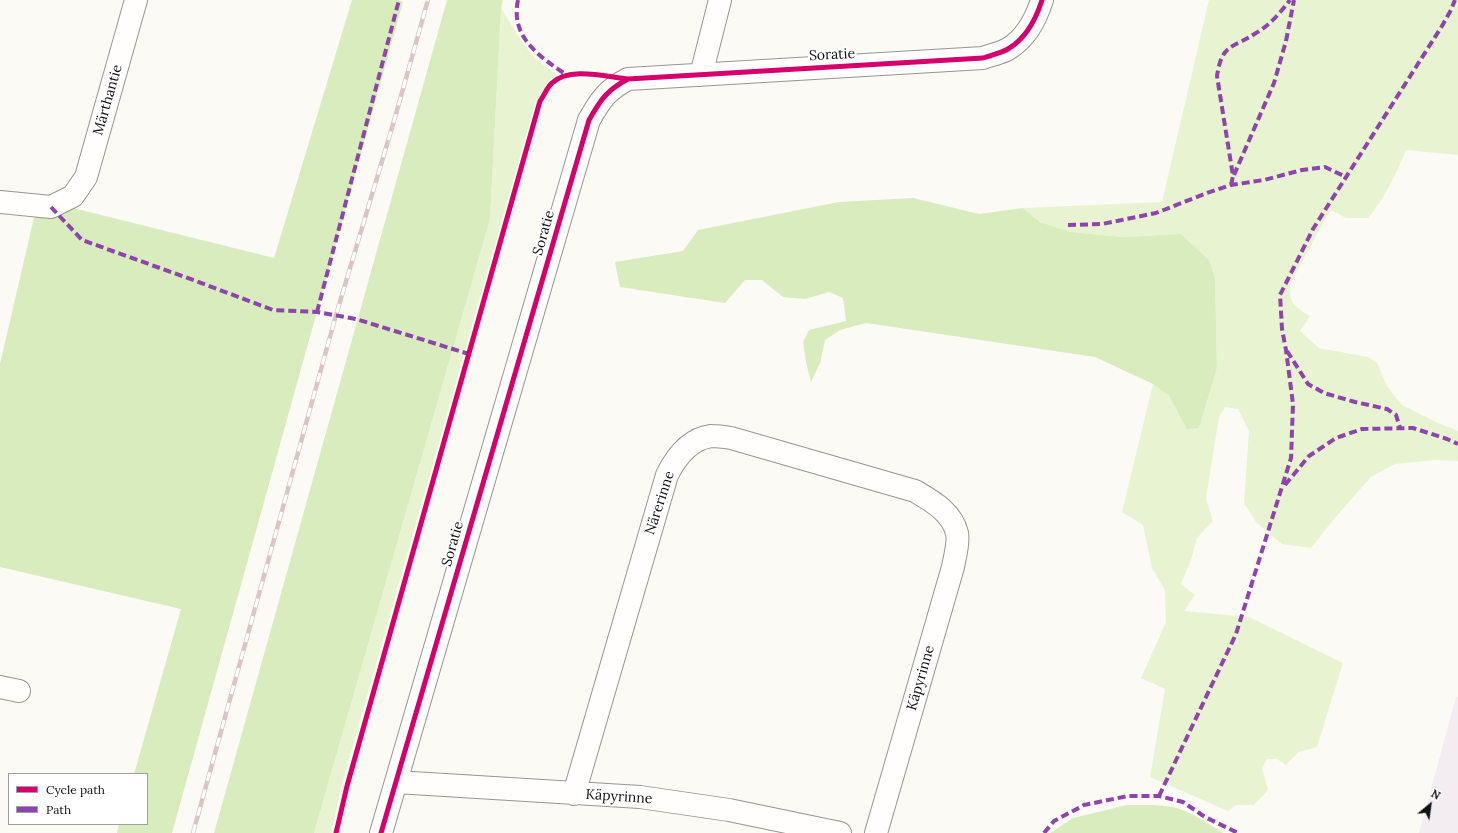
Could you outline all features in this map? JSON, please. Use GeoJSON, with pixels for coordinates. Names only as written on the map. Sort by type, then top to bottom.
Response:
{"type":"FeatureCollection","features":[{"type":"Feature","properties":{"kind":"street","name":"Märthantie"},"geometry":{"type":"LineString","coordinates":[[0,202],[51,207],[73,196],[86,177],[136,0]]}},
{"type":"Feature","properties":{"kind":"street"},"geometry":{"type":"LineString","coordinates":[[701,75],[720,0]]}},
{"type":"Feature","properties":{"kind":"street","name":"Soratie"},"geometry":{"type":"LineString","coordinates":[[381,833],[589,120],[600,100],[611,89],[628,79],[983,58],[1007,49],[1025,34],[1039,9],[1042,0]]}},
{"type":"Feature","properties":{"kind":"street","name":"Närerinne"},"geometry":{"type":"LineString","coordinates":[[574,794],[667,475],[674,460],[687,447],[711,436],[731,438],[915,491],[936,503],[953,523]]}},
{"type":"Feature","properties":{"kind":"street","name":"Käpyrinne"},"geometry":{"type":"LineString","coordinates":[[876,833],[954,567],[957,548],[957,533],[953,523]]}},
{"type":"Feature","properties":{"kind":"street","name":"Käpyrinne"},"geometry":{"type":"LineString","coordinates":[[396,782],[640,797],[729,810],[840,833]]}},
{"type":"Feature","properties":{"kind":"shaded area"},"geometry":{"type":"Polygon","coordinates":[[[1456,697],[1458,697],[1458,833],[1419,833],[1456,697]]]}},
{"type":"Feature","properties":{"kind":"green space"},"geometry":{"type":"Polygon","coordinates":[[[352,0],[398,0],[403,2],[172,833],[117,833],[119,825],[148,825],[148,773],[134,773],[181,609],[0,567],[0,364],[36,209],[65,206],[274,258],[352,0]]]}},
{"type":"Feature","properties":{"kind":"green space"},"geometry":{"type":"Polygon","coordinates":[[[447,0],[503,0],[501,9],[490,219],[314,833],[214,833],[447,0]]]}},
{"type":"Feature","properties":{"kind":"green space"},"geometry":{"type":"Polygon","coordinates":[[[1209,0],[1458,0],[1458,155],[1406,150],[1390,186],[1368,218],[1346,218],[1331,210],[1290,285],[1290,296],[1296,307],[1310,316],[1300,331],[1319,348],[1368,357],[1377,363],[1387,386],[1402,405],[1458,431],[1458,461],[1436,460],[1395,464],[1371,477],[1311,548],[1282,544],[1256,522],[1244,503],[1249,431],[1238,409],[1225,407],[1219,417],[1206,498],[1213,521],[1197,538],[1191,560],[1181,584],[1195,595],[1184,611],[1249,617],[1343,663],[1317,747],[1299,752],[1286,765],[1277,759],[1267,759],[1262,768],[1268,790],[1254,805],[1236,805],[1228,811],[1150,777],[1165,689],[1141,678],[1166,622],[1165,590],[1152,568],[1143,525],[1122,512],[1153,384],[1169,396],[1187,428],[1199,428],[1217,368],[1215,277],[1209,260],[1181,234],[1123,237],[1071,232],[1040,222],[1023,208],[1162,202],[1209,0]]]}},
{"type":"Feature","properties":{"kind":"green space"},"geometry":{"type":"Polygon","coordinates":[[[501,8],[518,36],[536,60],[556,74],[536,100],[342,784],[331,833],[314,833],[490,219],[501,8]]]}},
{"type":"Feature","properties":{"kind":"green space"},"geometry":{"type":"Polygon","coordinates":[[[913,198],[979,214],[1023,208],[1040,222],[1071,232],[1123,237],[1181,234],[1209,260],[1215,277],[1217,368],[1199,428],[1187,429],[1169,396],[1153,384],[1095,357],[866,323],[840,330],[825,340],[820,363],[811,382],[803,342],[809,330],[846,321],[843,298],[829,292],[805,299],[783,297],[762,280],[745,280],[725,303],[620,287],[615,262],[683,251],[698,230],[839,202],[913,198]]]}},
{"type":"Feature","properties":{"kind":"green space"},"geometry":{"type":"Polygon","coordinates":[[[1127,805],[1159,805],[1177,808],[1207,822],[1223,833],[1050,833],[1073,818],[1127,805]]]}},
{"type":"Feature","properties":{"kind":"railway"},"geometry":{"type":"LineString","coordinates":[[193,833],[336,315],[394,121],[428,0]]}},
{"type":"Feature","properties":{"kind":"marked path"},"geometry":{"type":"LineString","coordinates":[[317,312],[399,0]]}},
{"type":"Feature","properties":{"kind":"marked path"},"geometry":{"type":"LineString","coordinates":[[518,0],[518,25],[522,35],[537,52],[565,74]]}},
{"type":"Feature","properties":{"kind":"marked path"},"geometry":{"type":"LineString","coordinates":[[1231,185],[1233,176],[1217,76],[1219,65],[1225,52],[1229,48],[1261,30],[1279,14],[1290,0]]}},
{"type":"Feature","properties":{"kind":"marked path"},"geometry":{"type":"LineString","coordinates":[[1234,175],[1274,83],[1286,41],[1294,0]]}},
{"type":"Feature","properties":{"kind":"marked path"},"geometry":{"type":"LineString","coordinates":[[1159,796],[1236,634],[1291,458],[1293,404],[1282,329],[1280,295],[1313,229],[1442,26],[1455,0]]}},
{"type":"Feature","properties":{"kind":"marked path"},"geometry":{"type":"LineString","coordinates":[[1068,225],[1102,224],[1156,213],[1231,185],[1264,180],[1302,170],[1325,167],[1346,177]]}},
{"type":"Feature","properties":{"kind":"marked path"},"geometry":{"type":"LineString","coordinates":[[51,207],[82,240],[273,310],[317,312],[356,319],[469,354]]}},
{"type":"Feature","properties":{"kind":"marked path"},"geometry":{"type":"LineString","coordinates":[[1287,351],[1308,384],[1324,393],[1387,409],[1396,415],[1400,428]]}},
{"type":"Feature","properties":{"kind":"marked path"},"geometry":{"type":"LineString","coordinates":[[1285,485],[1309,456],[1336,438],[1362,429],[1413,428],[1458,444]]}},
{"type":"Feature","properties":{"kind":"marked path"},"geometry":{"type":"LineString","coordinates":[[1044,833],[1054,821],[1084,805],[1128,796],[1159,796],[1183,802],[1205,817],[1238,833]]}},
{"type":"Feature","properties":{"kind":"cycle path"},"geometry":{"type":"LineString","coordinates":[[381,833],[589,120],[597,106],[610,91],[628,79],[983,58],[1005,50],[1020,40],[1037,14],[1042,0]]}},
{"type":"Feature","properties":{"kind":"cycle path"},"geometry":{"type":"LineString","coordinates":[[336,833],[347,786],[540,101],[552,83],[559,78],[568,75],[588,74],[628,79]]}}]}
